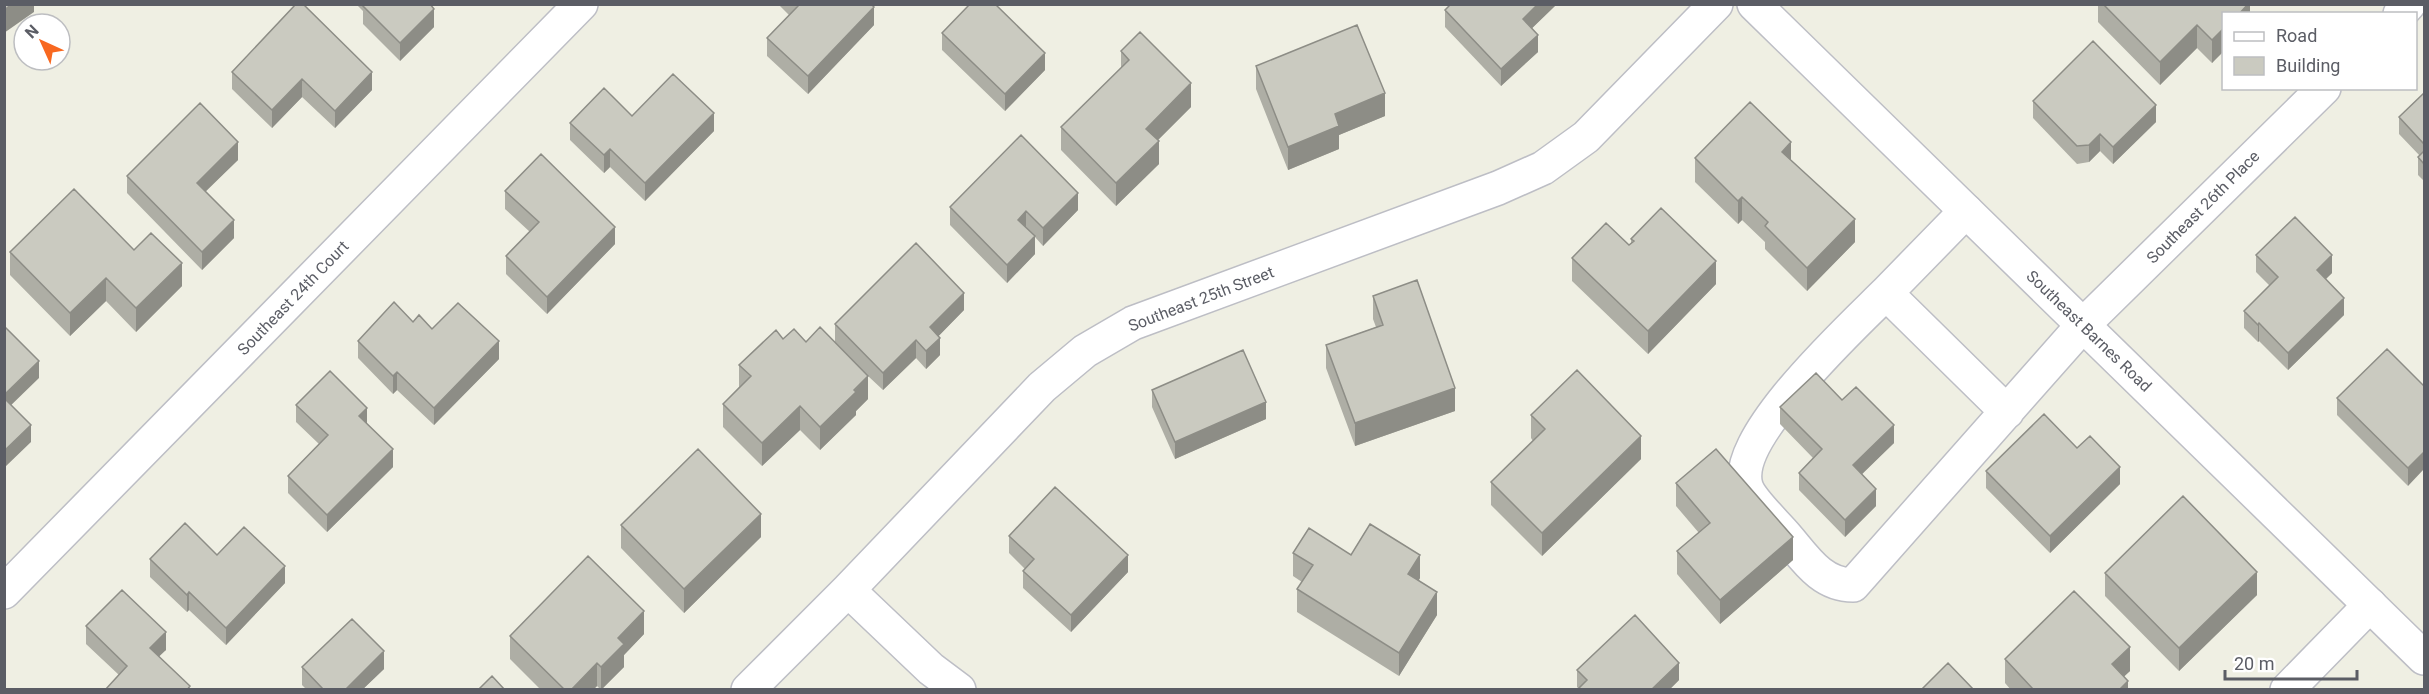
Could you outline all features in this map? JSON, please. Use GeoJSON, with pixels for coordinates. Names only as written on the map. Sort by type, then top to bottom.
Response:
{"type":"FeatureCollection","features":[{"type":"Feature","properties":{"kind":"street","name":"Southeast 24th Court"},"geometry":{"type":"LineString","coordinates":[[4,592],[581,4]]}},
{"type":"Feature","properties":{"kind":"street","name":"Southeast 25th Street"},"geometry":{"type":"LineString","coordinates":[[748,690],[848,590],[1042,387],[1085,351],[1133,323],[1498,188],[1543,168],[1586,137],[1716,4]]}},
{"type":"Feature","properties":{"kind":"street","name":"Southeast Barnes Road"},"geometry":{"type":"LineString","coordinates":[[1754,4],[2424,658]]}},
{"type":"Feature","properties":{"kind":"street","name":"Southeast 26th Place"},"geometry":{"type":"LineString","coordinates":[[1966,211],[1780,405],[1760,431],[1749,453],[1744,471],[1747,489],[1814,570],[1837,585],[1852,585],[2083,325],[2322,90]]}},
{"type":"Feature","properties":{"kind":"street"},"geometry":{"type":"LineString","coordinates":[[1886,293],[2007,412]]}},
{"type":"Feature","properties":{"kind":"street"},"geometry":{"type":"LineString","coordinates":[[848,590],[931,669],[959,690]]}},
{"type":"Feature","properties":{"kind":"street"},"geometry":{"type":"LineString","coordinates":[[2287,690],[2370,605]]}},
{"type":"Feature","properties":{"kind":"building"},"geometry":{"type":"Polygon","coordinates":[[[4,4],[12,4],[4,10],[4,4]]]}},
{"type":"Feature","properties":{"kind":"building"},"geometry":{"type":"Polygon","coordinates":[[[296,4],[303,4],[372,72],[335,111],[302,79],[272,110],[232,72],[296,4]]]}},
{"type":"Feature","properties":{"kind":"building"},"geometry":{"type":"Polygon","coordinates":[[[364,4],[430,4],[434,9],[400,43],[363,6],[364,4]]]}},
{"type":"Feature","properties":{"kind":"building"},"geometry":{"type":"Polygon","coordinates":[[[796,4],[871,4],[874,7],[808,76],[767,38],[798,6],[796,4]]]}},
{"type":"Feature","properties":{"kind":"building"},"geometry":{"type":"Polygon","coordinates":[[[970,4],[995,4],[1045,53],[1005,94],[942,33],[970,4]]]}},
{"type":"Feature","properties":{"kind":"building"},"geometry":{"type":"Polygon","coordinates":[[[1451,4],[1538,4],[1523,19],[1538,35],[1501,69],[1445,10],[1451,4]]]}},
{"type":"Feature","properties":{"kind":"building"},"geometry":{"type":"Polygon","coordinates":[[[2103,4],[2248,4],[2241,12],[2222,12],[2222,30],[2212,40],[2197,25],[2160,62],[2103,4]]]}},
{"type":"Feature","properties":{"kind":"building"},"geometry":{"type":"Polygon","coordinates":[[[1357,25],[1385,93],[1335,114],[1339,126],[1288,147],[1256,66],[1357,25]]]}},
{"type":"Feature","properties":{"kind":"building"},"geometry":{"type":"Polygon","coordinates":[[[1140,32],[1191,83],[1146,129],[1159,141],[1116,183],[1061,127],[1129,60],[1121,51],[1140,32]]]}},
{"type":"Feature","properties":{"kind":"building"},"geometry":{"type":"Polygon","coordinates":[[[2093,41],[2156,105],[2113,147],[2100,134],[2089,145],[2077,146],[2033,101],[2093,41]]]}},
{"type":"Feature","properties":{"kind":"building"},"geometry":{"type":"Polygon","coordinates":[[[673,74],[714,113],[645,183],[610,149],[604,155],[570,123],[604,88],[632,116],[673,74]]]}},
{"type":"Feature","properties":{"kind":"building"},"geometry":{"type":"Polygon","coordinates":[[[2424,93],[2424,144],[2399,117],[2424,93]]]}},
{"type":"Feature","properties":{"kind":"building"},"geometry":{"type":"Polygon","coordinates":[[[1750,102],[1791,142],[1782,152],[1855,219],[1807,268],[1765,226],[1768,222],[1742,197],[1738,201],[1695,158],[1750,102]]]}},
{"type":"Feature","properties":{"kind":"building"},"geometry":{"type":"Polygon","coordinates":[[[200,103],[238,142],[197,183],[234,220],[202,252],[127,176],[200,103]]]}},
{"type":"Feature","properties":{"kind":"building"},"geometry":{"type":"Polygon","coordinates":[[[1021,135],[1078,193],[1043,228],[1026,211],[1018,220],[1035,236],[1007,265],[950,207],[1021,135]]]}},
{"type":"Feature","properties":{"kind":"building"},"geometry":{"type":"Polygon","coordinates":[[[2424,151],[2424,164],[2418,157],[2424,151]]]}},
{"type":"Feature","properties":{"kind":"building"},"geometry":{"type":"Polygon","coordinates":[[[541,154],[615,227],[547,297],[506,256],[539,222],[505,191],[541,154]]]}},
{"type":"Feature","properties":{"kind":"building"},"geometry":{"type":"Polygon","coordinates":[[[74,189],[134,250],[151,233],[182,263],[136,308],[106,278],[70,313],[10,252],[74,189]]]}},
{"type":"Feature","properties":{"kind":"building"},"geometry":{"type":"Polygon","coordinates":[[[1661,208],[1716,261],[1648,331],[1572,258],[1606,223],[1629,245],[1634,241],[1631,239],[1661,208]]]}},
{"type":"Feature","properties":{"kind":"building"},"geometry":{"type":"Polygon","coordinates":[[[2295,217],[2332,255],[2317,270],[2344,298],[2288,353],[2244,311],[2278,277],[2256,255],[2295,217]]]}},
{"type":"Feature","properties":{"kind":"building"},"geometry":{"type":"Polygon","coordinates":[[[916,243],[964,293],[930,327],[940,338],[926,351],[916,340],[883,373],[835,324],[916,243]]]}},
{"type":"Feature","properties":{"kind":"building"},"geometry":{"type":"Polygon","coordinates":[[[1417,280],[1455,388],[1355,423],[1326,345],[1383,325],[1373,296],[1417,280]]]}},
{"type":"Feature","properties":{"kind":"building"},"geometry":{"type":"Polygon","coordinates":[[[394,302],[413,322],[419,315],[432,329],[458,303],[499,341],[434,408],[397,372],[393,376],[358,341],[394,302]]]}},
{"type":"Feature","properties":{"kind":"building"},"geometry":{"type":"Polygon","coordinates":[[[4,326],[39,361],[4,395],[4,326]]]}},
{"type":"Feature","properties":{"kind":"building"},"geometry":{"type":"Polygon","coordinates":[[[820,327],[868,376],[854,390],[856,392],[820,427],[800,406],[762,443],[723,404],[751,376],[739,365],[776,330],[783,339],[794,329],[806,342],[820,327]]]}},
{"type":"Feature","properties":{"kind":"building"},"geometry":{"type":"Polygon","coordinates":[[[2387,349],[2424,386],[2424,452],[2408,468],[2337,398],[2387,349]]]}},
{"type":"Feature","properties":{"kind":"building"},"geometry":{"type":"Polygon","coordinates":[[[1243,350],[1266,402],[1175,442],[1152,390],[1243,350]]]}},
{"type":"Feature","properties":{"kind":"building"},"geometry":{"type":"Polygon","coordinates":[[[1577,370],[1641,436],[1542,533],[1491,482],[1545,429],[1531,415],[1577,370]]]}},
{"type":"Feature","properties":{"kind":"building"},"geometry":{"type":"Polygon","coordinates":[[[330,371],[367,408],[359,416],[393,449],[327,515],[288,476],[328,435],[296,405],[330,371]]]}},
{"type":"Feature","properties":{"kind":"building"},"geometry":{"type":"Polygon","coordinates":[[[1816,373],[1842,400],[1856,387],[1894,425],[1853,465],[1876,489],[1845,520],[1799,473],[1822,449],[1780,407],[1816,373]]]}},
{"type":"Feature","properties":{"kind":"building"},"geometry":{"type":"Polygon","coordinates":[[[4,398],[31,425],[4,451],[4,398]]]}},
{"type":"Feature","properties":{"kind":"building"},"geometry":{"type":"Polygon","coordinates":[[[2044,414],[2077,448],[2090,436],[2120,467],[2050,536],[1986,471],[2044,414]]]}},
{"type":"Feature","properties":{"kind":"building"},"geometry":{"type":"Polygon","coordinates":[[[698,449],[761,514],[684,589],[621,525],[698,449]]]}},
{"type":"Feature","properties":{"kind":"building"},"geometry":{"type":"Polygon","coordinates":[[[1716,449],[1793,537],[1720,600],[1677,551],[1710,523],[1676,483],[1716,449]]]}},
{"type":"Feature","properties":{"kind":"building"},"geometry":{"type":"Polygon","coordinates":[[[1055,487],[1128,555],[1071,615],[1023,571],[1034,559],[1009,536],[1055,487]]]}},
{"type":"Feature","properties":{"kind":"building"},"geometry":{"type":"Polygon","coordinates":[[[2183,496],[2257,572],[2179,648],[2105,573],[2183,496]]]}},
{"type":"Feature","properties":{"kind":"building"},"geometry":{"type":"Polygon","coordinates":[[[185,523],[217,555],[244,527],[285,566],[226,628],[150,559],[185,523]]]}},
{"type":"Feature","properties":{"kind":"building"},"geometry":{"type":"Polygon","coordinates":[[[1370,524],[1420,555],[1408,574],[1437,592],[1399,653],[1297,589],[1313,565],[1293,553],[1309,528],[1351,555],[1370,524]]]}},
{"type":"Feature","properties":{"kind":"building"},"geometry":{"type":"Polygon","coordinates":[[[588,556],[644,611],[618,638],[624,644],[601,667],[597,663],[571,690],[565,690],[510,636],[588,556]]]}},
{"type":"Feature","properties":{"kind":"building"},"geometry":{"type":"Polygon","coordinates":[[[122,590],[166,632],[150,648],[190,686],[187,690],[105,690],[127,666],[86,626],[122,590]]]}},
{"type":"Feature","properties":{"kind":"building"},"geometry":{"type":"Polygon","coordinates":[[[2074,591],[2130,647],[2112,664],[2128,681],[2119,690],[2034,690],[2005,659],[2074,591]]]}},
{"type":"Feature","properties":{"kind":"building"},"geometry":{"type":"Polygon","coordinates":[[[1635,615],[1679,663],[1651,690],[1577,690],[1587,680],[1577,670],[1635,615]]]}},
{"type":"Feature","properties":{"kind":"building"},"geometry":{"type":"Polygon","coordinates":[[[352,619],[384,651],[345,690],[324,690],[302,667],[352,619]]]}},
{"type":"Feature","properties":{"kind":"building"},"geometry":{"type":"Polygon","coordinates":[[[1948,663],[1974,690],[1921,690],[1948,663]]]}},
{"type":"Feature","properties":{"kind":"building"},"geometry":{"type":"Polygon","coordinates":[[[492,676],[505,690],[478,690],[492,676]]]}}]}
